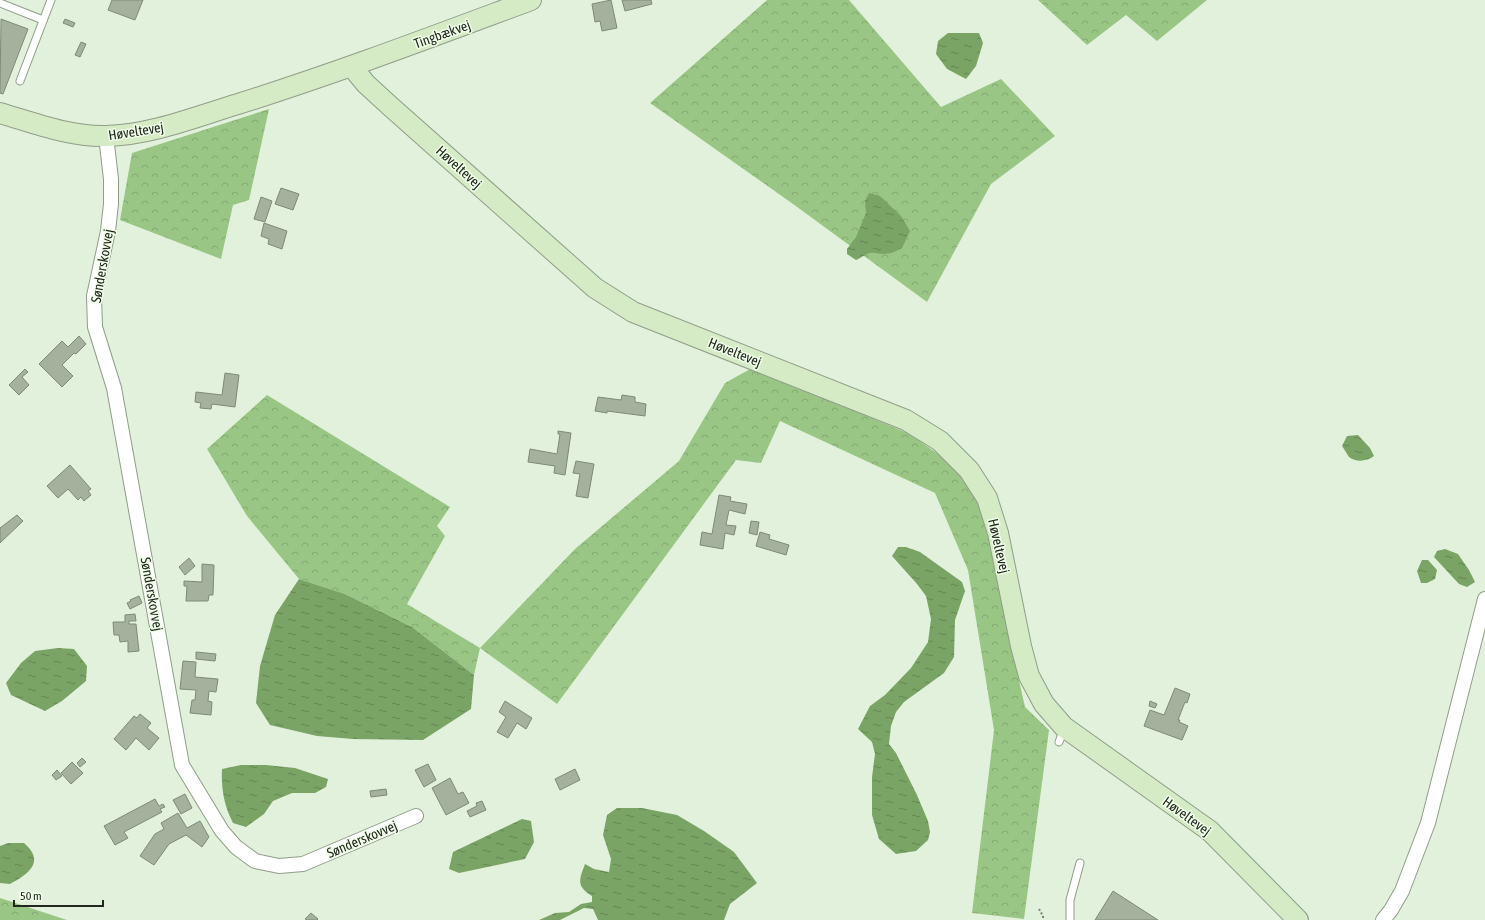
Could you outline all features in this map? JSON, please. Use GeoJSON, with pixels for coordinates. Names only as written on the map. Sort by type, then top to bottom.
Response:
{"type":"FeatureCollection","features":[{"type":"Feature","properties":{"kind":"street","name":"Tingbækvej"},"geometry":{"type":"LineString","coordinates":[[352,67],[532,0]]}},
{"type":"Feature","properties":{"kind":"street","name":"Høveltevej"},"geometry":{"type":"LineString","coordinates":[[0,112],[54,129],[84,136],[133,134],[167,126],[352,67],[366,84],[390,106],[595,288],[613,300],[633,312],[906,420],[940,441],[969,470],[987,498],[998,533],[1014,613],[1029,676],[1062,734],[1210,831],[1298,920]]}},
{"type":"Feature","properties":{"kind":"street","name":"Sønderskovvej"},"geometry":{"type":"LineString","coordinates":[[106,136],[111,179],[111,204],[108,231],[94,296],[95,327],[114,388],[182,765],[222,831],[236,847],[255,861],[279,866],[303,864],[416,816]]}},
{"type":"Feature","properties":{"kind":"street"},"geometry":{"type":"LineString","coordinates":[[1383,920],[1392,910],[1402,891],[1428,823],[1485,599]]}},
{"type":"Feature","properties":{"kind":"lane"},"geometry":{"type":"LineString","coordinates":[[20,81],[51,0]]}},
{"type":"Feature","properties":{"kind":"lane"},"geometry":{"type":"LineString","coordinates":[[0,4],[43,20]]}},
{"type":"Feature","properties":{"kind":"lane"},"geometry":{"type":"LineString","coordinates":[[1070,920],[1070,900],[1080,863]]}},
{"type":"Feature","properties":{"kind":"path"},"geometry":{"type":"LineString","coordinates":[[1039,909],[1043,916],[1043,920]]}},
{"type":"Feature","properties":{"kind":"green space"},"geometry":{"type":"Polygon","coordinates":[[[767,0],[849,0],[941,107],[1001,79],[1055,136],[991,184],[927,302],[793,204],[650,103],[767,0]]]}},
{"type":"Feature","properties":{"kind":"green space"},"geometry":{"type":"Polygon","coordinates":[[[1038,0],[1207,0],[1157,41],[1126,15],[1087,45],[1038,0]]]}},
{"type":"Feature","properties":{"kind":"green space"},"geometry":{"type":"Polygon","coordinates":[[[269,109],[249,200],[233,205],[221,259],[120,220],[132,153],[269,109]]]}},
{"type":"Feature","properties":{"kind":"green space"},"geometry":{"type":"Polygon","coordinates":[[[752,368],[910,434],[967,475],[992,540],[1007,627],[1025,707],[1049,730],[1024,919],[972,913],[994,730],[968,570],[935,493],[780,421],[761,463],[736,460],[557,704],[480,648],[575,549],[679,461],[725,383],[752,368]]]}},
{"type":"Feature","properties":{"kind":"green space"},"geometry":{"type":"Polygon","coordinates":[[[267,395],[450,507],[437,526],[445,536],[407,604],[480,648],[474,675],[412,627],[345,594],[299,579],[247,516],[207,449],[267,395]]]}},
{"type":"Feature","properties":{"kind":"green space"},"geometry":{"type":"Polygon","coordinates":[[[0,898],[67,920],[0,920],[0,898]]]}},
{"type":"Feature","properties":{"kind":"water"},"geometry":{"type":"Polygon","coordinates":[[[948,33],[979,33],[983,43],[976,66],[966,79],[947,69],[936,54],[938,41],[948,33]]]}},
{"type":"Feature","properties":{"kind":"water"},"geometry":{"type":"Polygon","coordinates":[[[869,193],[880,196],[901,216],[910,231],[902,248],[883,254],[866,254],[856,260],[847,254],[847,249],[856,237],[866,213],[865,201],[869,193]]]}},
{"type":"Feature","properties":{"kind":"water"},"geometry":{"type":"Polygon","coordinates":[[[1358,435],[1370,448],[1374,456],[1362,461],[1349,457],[1342,446],[1347,436],[1358,435]]]}},
{"type":"Feature","properties":{"kind":"water"},"geometry":{"type":"Polygon","coordinates":[[[898,547],[906,547],[920,552],[962,582],[965,591],[955,620],[954,657],[944,673],[904,702],[896,712],[891,726],[889,744],[896,753],[917,795],[928,821],[930,832],[928,840],[916,851],[896,854],[879,839],[872,815],[872,777],[875,754],[872,742],[858,729],[870,706],[885,695],[911,668],[928,642],[931,619],[926,596],[892,556],[898,547]]]}},
{"type":"Feature","properties":{"kind":"water"},"geometry":{"type":"Polygon","coordinates":[[[1445,549],[1458,554],[1475,582],[1467,587],[1459,584],[1434,557],[1437,551],[1445,549]]]}},
{"type":"Feature","properties":{"kind":"water"},"geometry":{"type":"Polygon","coordinates":[[[1422,560],[1428,560],[1437,570],[1435,579],[1427,583],[1421,583],[1417,571],[1422,560]]]}},
{"type":"Feature","properties":{"kind":"water"},"geometry":{"type":"Polygon","coordinates":[[[299,579],[345,594],[412,627],[474,675],[471,709],[423,740],[353,739],[317,736],[270,725],[256,703],[260,666],[275,615],[299,579]]]}},
{"type":"Feature","properties":{"kind":"water"},"geometry":{"type":"Polygon","coordinates":[[[58,648],[74,649],[87,666],[86,681],[62,701],[45,711],[11,695],[6,683],[21,663],[35,651],[58,648]]]}},
{"type":"Feature","properties":{"kind":"water"},"geometry":{"type":"Polygon","coordinates":[[[241,765],[266,765],[295,768],[328,779],[326,787],[315,793],[292,793],[273,801],[264,814],[246,827],[233,823],[225,803],[222,783],[222,769],[241,765]]]}},
{"type":"Feature","properties":{"kind":"water"},"geometry":{"type":"Polygon","coordinates":[[[617,808],[642,808],[677,815],[704,831],[734,852],[757,883],[730,904],[724,920],[598,920],[593,909],[584,908],[560,920],[539,920],[555,913],[569,912],[581,904],[592,902],[592,896],[581,886],[581,874],[585,864],[594,869],[609,872],[611,859],[603,835],[607,815],[617,808]]]}},
{"type":"Feature","properties":{"kind":"water"},"geometry":{"type":"Polygon","coordinates":[[[522,819],[531,821],[534,842],[525,859],[459,873],[449,869],[453,852],[522,819]]]}},
{"type":"Feature","properties":{"kind":"water"},"geometry":{"type":"Polygon","coordinates":[[[8,843],[24,843],[34,856],[34,862],[28,872],[10,884],[0,883],[0,846],[8,843]]]}},
{"type":"Feature","properties":{"kind":"building"},"geometry":{"type":"Polygon","coordinates":[[[112,0],[143,0],[135,20],[108,10],[112,0]]]}},
{"type":"Feature","properties":{"kind":"building"},"geometry":{"type":"Polygon","coordinates":[[[611,0],[617,28],[602,31],[600,21],[595,22],[592,4],[611,0]]]}},
{"type":"Feature","properties":{"kind":"building"},"geometry":{"type":"Polygon","coordinates":[[[622,0],[651,0],[652,4],[625,11],[622,0]]]}},
{"type":"Feature","properties":{"kind":"building"},"geometry":{"type":"Polygon","coordinates":[[[1,19],[28,29],[3,94],[0,93],[1,19]]]}},
{"type":"Feature","properties":{"kind":"building"},"geometry":{"type":"Polygon","coordinates":[[[65,19],[75,23],[73,27],[63,23],[65,19]]]}},
{"type":"Feature","properties":{"kind":"building"},"geometry":{"type":"Polygon","coordinates":[[[81,42],[86,44],[80,57],[75,55],[81,42]]]}},
{"type":"Feature","properties":{"kind":"building"},"geometry":{"type":"Polygon","coordinates":[[[281,188],[299,194],[293,210],[275,204],[281,188]]]}},
{"type":"Feature","properties":{"kind":"building"},"geometry":{"type":"Polygon","coordinates":[[[261,197],[272,201],[265,222],[254,219],[261,197]]]}},
{"type":"Feature","properties":{"kind":"building"},"geometry":{"type":"Polygon","coordinates":[[[264,223],[287,231],[282,249],[268,244],[269,239],[261,236],[264,223]]]}},
{"type":"Feature","properties":{"kind":"building"},"geometry":{"type":"Polygon","coordinates":[[[79,336],[86,344],[62,365],[73,376],[62,387],[39,364],[62,341],[68,347],[79,336]]]}},
{"type":"Feature","properties":{"kind":"building"},"geometry":{"type":"Polygon","coordinates":[[[25,369],[28,372],[22,377],[29,385],[19,395],[9,385],[25,369]]]}},
{"type":"Feature","properties":{"kind":"building"},"geometry":{"type":"Polygon","coordinates":[[[225,373],[239,375],[235,407],[212,404],[211,409],[200,408],[201,403],[195,402],[196,392],[222,395],[225,373]]]}},
{"type":"Feature","properties":{"kind":"building"},"geometry":{"type":"Polygon","coordinates":[[[622,395],[635,397],[635,402],[646,404],[645,416],[595,411],[598,397],[621,400],[622,395]]]}},
{"type":"Feature","properties":{"kind":"building"},"geometry":{"type":"Polygon","coordinates":[[[558,431],[571,433],[565,475],[554,473],[555,466],[528,462],[530,449],[557,454],[560,434],[558,434],[558,431]]]}},
{"type":"Feature","properties":{"kind":"building"},"geometry":{"type":"Polygon","coordinates":[[[576,461],[594,464],[588,498],[576,496],[580,474],[573,473],[576,461]]]}},
{"type":"Feature","properties":{"kind":"building"},"geometry":{"type":"Polygon","coordinates":[[[70,465],[91,489],[88,491],[91,495],[84,501],[81,497],[78,500],[68,489],[58,498],[47,486],[70,465]]]}},
{"type":"Feature","properties":{"kind":"building"},"geometry":{"type":"Polygon","coordinates":[[[719,495],[731,497],[730,501],[747,504],[745,514],[729,510],[726,525],[736,526],[734,535],[725,533],[723,549],[700,545],[702,532],[712,534],[719,495]]]}},
{"type":"Feature","properties":{"kind":"building"},"geometry":{"type":"Polygon","coordinates":[[[17,515],[23,521],[0,543],[0,528],[17,515]]]}},
{"type":"Feature","properties":{"kind":"building"},"geometry":{"type":"Polygon","coordinates":[[[751,521],[759,522],[757,535],[749,533],[751,521]]]}},
{"type":"Feature","properties":{"kind":"building"},"geometry":{"type":"Polygon","coordinates":[[[760,532],[770,535],[769,539],[789,545],[786,555],[756,546],[760,532]]]}},
{"type":"Feature","properties":{"kind":"building"},"geometry":{"type":"Polygon","coordinates":[[[189,558],[195,566],[185,575],[179,567],[189,558]]]}},
{"type":"Feature","properties":{"kind":"building"},"geometry":{"type":"Polygon","coordinates":[[[202,564],[214,565],[213,595],[209,595],[208,601],[186,601],[187,586],[184,586],[184,581],[202,582],[202,564]]]}},
{"type":"Feature","properties":{"kind":"building"},"geometry":{"type":"Polygon","coordinates":[[[139,596],[142,603],[130,609],[127,603],[139,596]]]}},
{"type":"Feature","properties":{"kind":"building"},"geometry":{"type":"Polygon","coordinates":[[[135,614],[136,621],[129,621],[129,624],[136,624],[139,651],[128,652],[128,641],[120,642],[119,635],[114,635],[113,622],[125,622],[125,615],[135,614]]]}},
{"type":"Feature","properties":{"kind":"building"},"geometry":{"type":"Polygon","coordinates":[[[196,652],[216,654],[215,661],[196,659],[196,652]]]}},
{"type":"Feature","properties":{"kind":"building"},"geometry":{"type":"Polygon","coordinates":[[[183,661],[196,662],[195,677],[218,679],[216,692],[209,691],[208,701],[212,702],[211,715],[190,713],[192,700],[195,700],[196,690],[180,689],[183,661]]]}},
{"type":"Feature","properties":{"kind":"building"},"geometry":{"type":"Polygon","coordinates":[[[1175,688],[1190,694],[1178,720],[1180,720],[1179,722],[1188,726],[1182,740],[1144,726],[1150,710],[1164,715],[1175,688]]]}},
{"type":"Feature","properties":{"kind":"building"},"geometry":{"type":"Polygon","coordinates":[[[505,701],[532,718],[526,729],[517,723],[508,738],[497,732],[506,717],[499,712],[505,701]]]}},
{"type":"Feature","properties":{"kind":"building"},"geometry":{"type":"Polygon","coordinates":[[[1150,701],[1157,704],[1155,708],[1149,706],[1150,701]]]}},
{"type":"Feature","properties":{"kind":"building"},"geometry":{"type":"Polygon","coordinates":[[[140,714],[151,723],[147,728],[159,738],[149,750],[136,738],[126,750],[114,739],[134,716],[137,718],[140,714]]]}},
{"type":"Feature","properties":{"kind":"building"},"geometry":{"type":"Polygon","coordinates":[[[82,758],[86,762],[80,767],[77,763],[82,758]]]}},
{"type":"Feature","properties":{"kind":"building"},"geometry":{"type":"Polygon","coordinates":[[[72,762],[83,773],[71,784],[61,773],[72,762]]]}},
{"type":"Feature","properties":{"kind":"building"},"geometry":{"type":"Polygon","coordinates":[[[428,764],[436,780],[424,787],[415,770],[428,764]]]}},
{"type":"Feature","properties":{"kind":"building"},"geometry":{"type":"Polygon","coordinates":[[[575,769],[580,780],[560,790],[555,779],[575,769]]]}},
{"type":"Feature","properties":{"kind":"building"},"geometry":{"type":"Polygon","coordinates":[[[57,770],[62,776],[56,780],[52,775],[57,770]]]}},
{"type":"Feature","properties":{"kind":"building"},"geometry":{"type":"Polygon","coordinates":[[[450,778],[458,794],[463,792],[469,803],[446,815],[432,788],[450,778]]]}},
{"type":"Feature","properties":{"kind":"building"},"geometry":{"type":"Polygon","coordinates":[[[386,789],[387,795],[371,797],[370,791],[386,789]]]}},
{"type":"Feature","properties":{"kind":"building"},"geometry":{"type":"Polygon","coordinates":[[[185,794],[192,808],[181,814],[173,800],[185,794]]]}},
{"type":"Feature","properties":{"kind":"building"},"geometry":{"type":"Polygon","coordinates":[[[155,799],[159,806],[163,804],[165,807],[160,809],[162,812],[124,832],[128,838],[115,845],[104,826],[155,799]]]}},
{"type":"Feature","properties":{"kind":"building"},"geometry":{"type":"Polygon","coordinates":[[[482,801],[486,810],[470,817],[467,811],[477,806],[476,803],[482,801]]]}},
{"type":"Feature","properties":{"kind":"building"},"geometry":{"type":"Polygon","coordinates":[[[178,813],[187,828],[200,821],[209,837],[202,847],[186,835],[169,844],[154,865],[140,856],[155,834],[164,829],[161,823],[178,813]]]}},
{"type":"Feature","properties":{"kind":"building"},"geometry":{"type":"Polygon","coordinates":[[[1113,891],[1158,920],[1095,920],[1113,891]]]}},
{"type":"Feature","properties":{"kind":"building"},"geometry":{"type":"Polygon","coordinates":[[[311,913],[318,919],[317,920],[305,919],[311,913]]]}}]}
